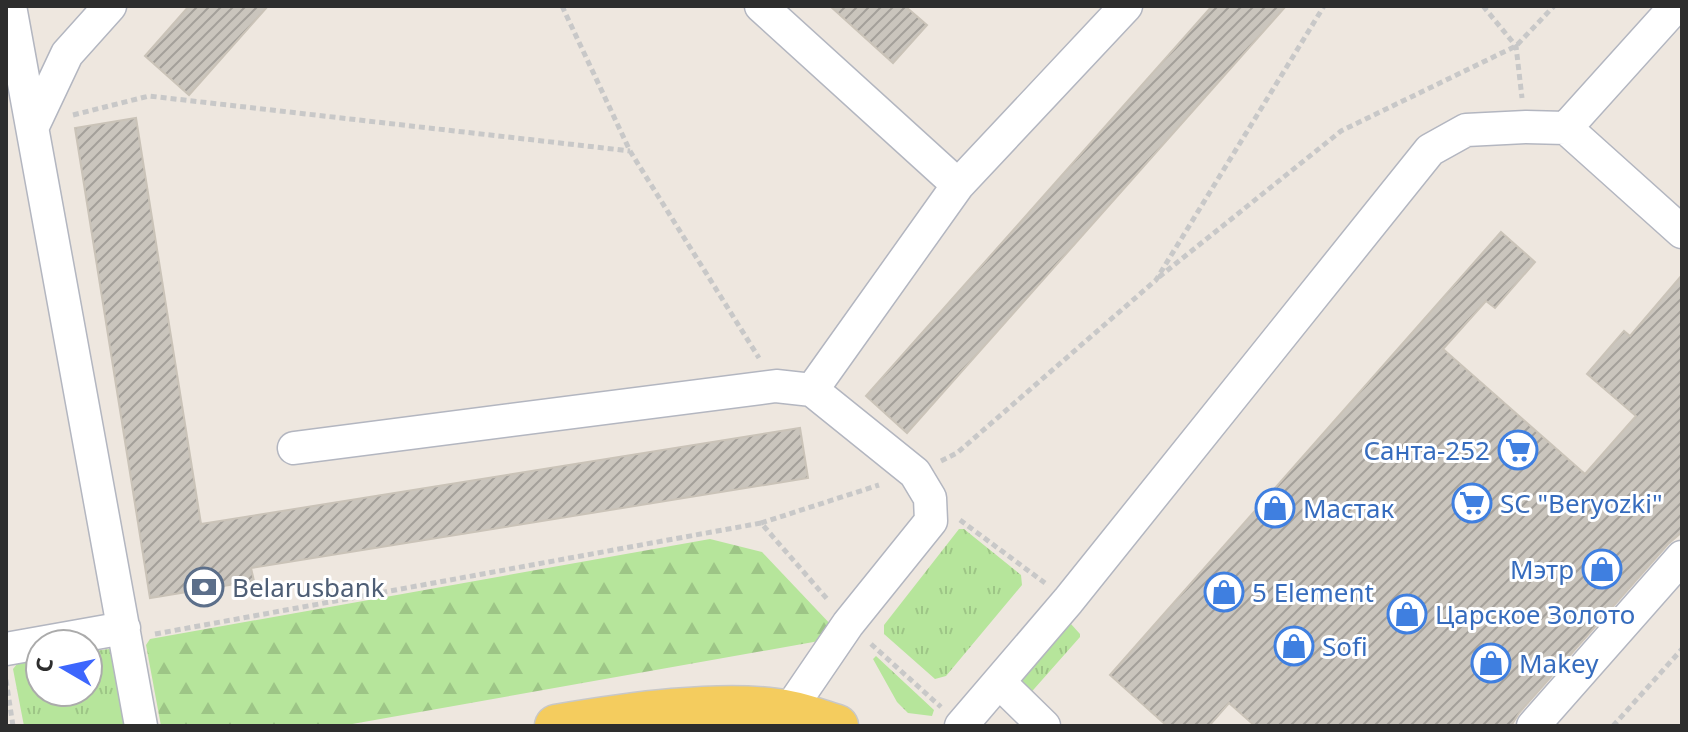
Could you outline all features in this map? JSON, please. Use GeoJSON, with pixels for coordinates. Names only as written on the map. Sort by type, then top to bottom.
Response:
{"type":"FeatureCollection","features":[{"type":"Feature","properties":{"kind":"main road"},"geometry":{"type":"LineString","coordinates":[[556,726],[720,707],[788,712],[837,726]]}},
{"type":"Feature","properties":{"kind":"lane"},"geometry":{"type":"LineString","coordinates":[[10,6],[141,726]]}},
{"type":"Feature","properties":{"kind":"lane"},"geometry":{"type":"LineString","coordinates":[[33,126],[67,54],[110,6]]}},
{"type":"Feature","properties":{"kind":"lane"},"geometry":{"type":"LineString","coordinates":[[761,6],[958,185]]}},
{"type":"Feature","properties":{"kind":"lane"},"geometry":{"type":"LineString","coordinates":[[812,390],[958,185],[1126,6]]}},
{"type":"Feature","properties":{"kind":"lane"},"geometry":{"type":"LineString","coordinates":[[1566,128],[1676,6]]}},
{"type":"Feature","properties":{"kind":"lane"},"geometry":{"type":"LineString","coordinates":[[962,726],[1068,601],[1430,150],[1466,130],[1566,128],[1682,232]]}},
{"type":"Feature","properties":{"kind":"lane"},"geometry":{"type":"LineString","coordinates":[[294,448],[776,386],[812,390],[923,486],[931,521],[848,624],[788,712]]}},
{"type":"Feature","properties":{"kind":"lane"},"geometry":{"type":"LineString","coordinates":[[1533,726],[1682,557]]}},
{"type":"Feature","properties":{"kind":"lane"},"geometry":{"type":"LineString","coordinates":[[6,649],[125,634]]}},
{"type":"Feature","properties":{"kind":"lane"},"geometry":{"type":"LineString","coordinates":[[999,682],[1044,726]]}},
{"type":"Feature","properties":{"kind":"path"},"geometry":{"type":"LineString","coordinates":[[562,6],[630,151],[776,386]]}},
{"type":"Feature","properties":{"kind":"path"},"geometry":{"type":"LineString","coordinates":[[1156,280],[1324,6]]}},
{"type":"Feature","properties":{"kind":"path"},"geometry":{"type":"LineString","coordinates":[[1483,6],[1516,46],[1526,127]]}},
{"type":"Feature","properties":{"kind":"path"},"geometry":{"type":"LineString","coordinates":[[125,634],[761,523],[923,486],[1156,280],[1341,131],[1516,46],[1554,6]]}},
{"type":"Feature","properties":{"kind":"path"},"geometry":{"type":"LineString","coordinates":[[33,126],[149,96],[630,151]]}},
{"type":"Feature","properties":{"kind":"path"},"geometry":{"type":"LineString","coordinates":[[923,486],[1068,601]]}},
{"type":"Feature","properties":{"kind":"path"},"geometry":{"type":"LineString","coordinates":[[761,523],[848,624],[962,726]]}},
{"type":"Feature","properties":{"kind":"path"},"geometry":{"type":"LineString","coordinates":[[1613,726],[1682,649]]}},
{"type":"Feature","properties":{"kind":"path"},"geometry":{"type":"LineString","coordinates":[[6,680],[13,726]]}},
{"type":"Feature","properties":{"kind":"green space"},"geometry":{"type":"Polygon","coordinates":[[[959,529],[964,529],[1021,575],[1022,585],[946,676],[935,679],[884,634],[884,625],[959,529]]]}},
{"type":"Feature","properties":{"kind":"green space"},"geometry":{"type":"Polygon","coordinates":[[[710,539],[762,552],[834,628],[819,641],[341,726],[161,726],[146,645],[150,639],[710,539]]]}},
{"type":"Feature","properties":{"kind":"green space"},"geometry":{"type":"Polygon","coordinates":[[[1067,624],[1071,624],[1080,637],[1024,697],[1022,681],[1067,624]]]}},
{"type":"Feature","properties":{"kind":"green space"},"geometry":{"type":"Polygon","coordinates":[[[104,650],[115,652],[127,726],[24,726],[13,669],[17,664],[24,663],[24,708],[104,708],[104,650]]]}},
{"type":"Feature","properties":{"kind":"green space"},"geometry":{"type":"Polygon","coordinates":[[[876,656],[934,710],[932,716],[908,713],[897,702],[873,659],[876,656]]]}},
{"type":"Feature","properties":{"kind":"building"},"geometry":{"type":"Polygon","coordinates":[[[189,6],[268,6],[189,95],[145,56],[189,6]]]}},
{"type":"Feature","properties":{"kind":"building"},"geometry":{"type":"Polygon","coordinates":[[[830,6],[905,6],[927,25],[893,63],[830,6]]]}},
{"type":"Feature","properties":{"kind":"building"},"geometry":{"type":"Polygon","coordinates":[[[1212,6],[1286,6],[907,433],[866,396],[1212,6]]]}},
{"type":"Feature","properties":{"kind":"building"},"geometry":{"type":"Polygon","coordinates":[[[136,118],[201,524],[800,428],[808,478],[251,568],[254,581],[150,598],[75,128],[136,118]]]}},
{"type":"Feature","properties":{"kind":"building","name":"SC \"Beryozki\""},"geometry":{"type":"Polygon","coordinates":[[[1501,232],[1535,262],[1495,308],[1486,301],[1443,349],[1585,474],[1636,416],[1587,374],[1624,331],[1630,336],[1682,275],[1682,532],[1519,713],[1511,726],[1255,726],[1229,703],[1209,726],[1167,726],[1110,675],[1501,232]]]}},
{"type":"Feature","properties":{"kind":"place","name":"Санта-252"},"geometry":{"type":"Point","coordinates":[1518,450]}},
{"type":"Feature","properties":{"kind":"place","name":"SC \"Beryozki\""},"geometry":{"type":"Point","coordinates":[1472,503]}},
{"type":"Feature","properties":{"kind":"place","name":"Мастак"},"geometry":{"type":"Point","coordinates":[1275,508]}},
{"type":"Feature","properties":{"kind":"place","name":"Мэтр"},"geometry":{"type":"Point","coordinates":[1602,569]}},
{"type":"Feature","properties":{"kind":"place","name":"Belarusbank"},"geometry":{"type":"Point","coordinates":[204,587]}},
{"type":"Feature","properties":{"kind":"place","name":"5 Element"},"geometry":{"type":"Point","coordinates":[1224,592]}},
{"type":"Feature","properties":{"kind":"place","name":"Царское Золото"},"geometry":{"type":"Point","coordinates":[1407,614]}},
{"type":"Feature","properties":{"kind":"place","name":"Sofi"},"geometry":{"type":"Point","coordinates":[1294,646]}},
{"type":"Feature","properties":{"kind":"place","name":"Makey"},"geometry":{"type":"Point","coordinates":[1491,663]}}]}
